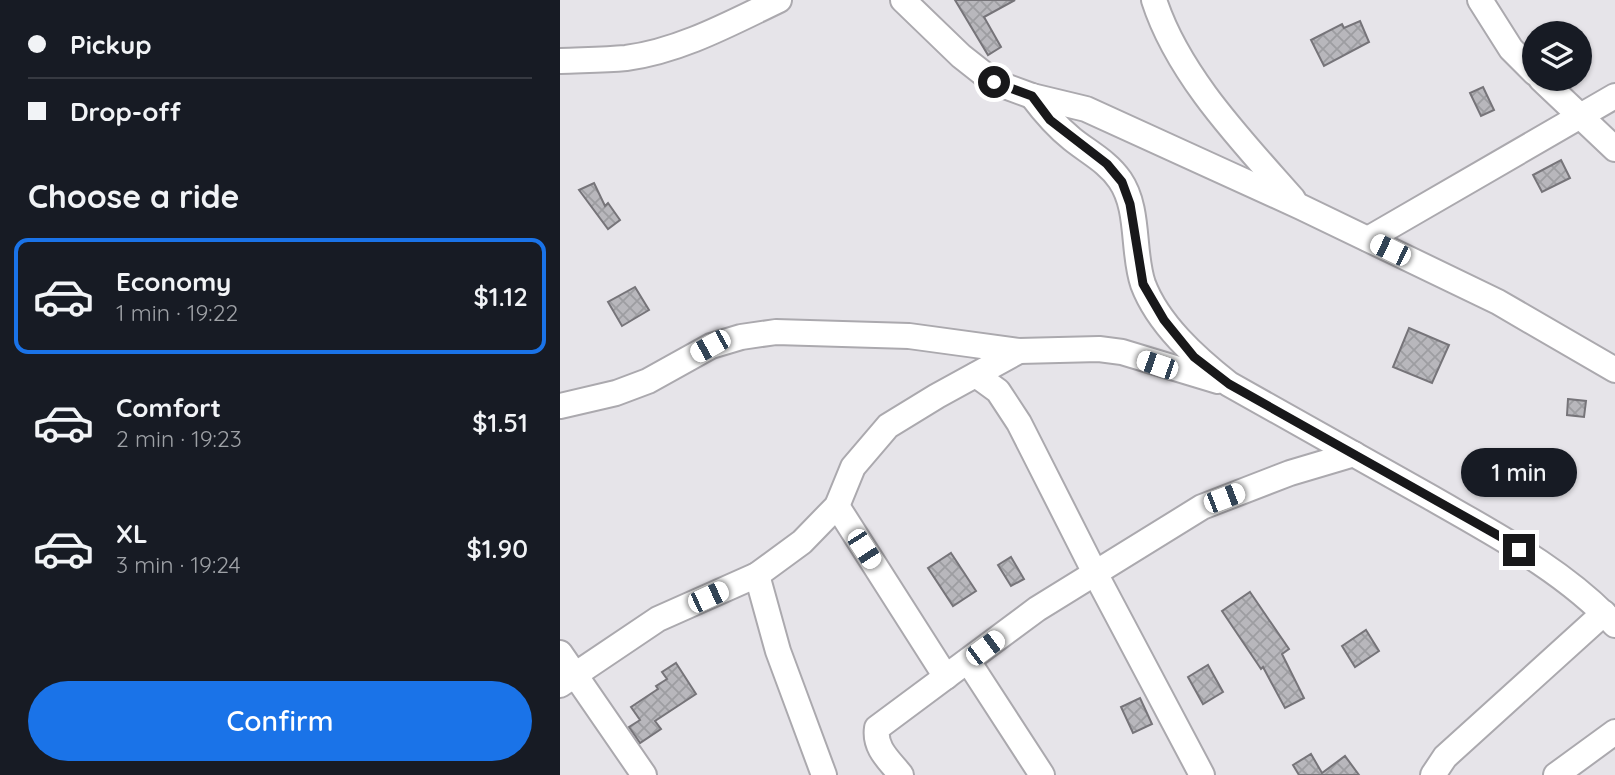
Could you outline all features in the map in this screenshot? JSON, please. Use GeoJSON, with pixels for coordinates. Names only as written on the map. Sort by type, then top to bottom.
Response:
{"type":"FeatureCollection","features":[{"type":"Feature","properties":{"kind":"street"},"geometry":{"type":"LineString","coordinates":[[560,61],[628,58],[660,50],[708,34],[779,0]]}},
{"type":"Feature","properties":{"kind":"street"},"geometry":{"type":"LineString","coordinates":[[903,0],[961,56],[994,82],[1032,96],[1086,109],[1301,207],[1498,302],[1615,370]]}},
{"type":"Feature","properties":{"kind":"street"},"geometry":{"type":"LineString","coordinates":[[1154,0],[1192,78],[1238,136],[1301,207]]}},
{"type":"Feature","properties":{"kind":"street"},"geometry":{"type":"LineString","coordinates":[[1480,0],[1511,49],[1522,60]]}},
{"type":"Feature","properties":{"kind":"street"},"geometry":{"type":"LineString","coordinates":[[1554,91],[1615,149]]}},
{"type":"Feature","properties":{"kind":"street"},"geometry":{"type":"LineString","coordinates":[[1032,96],[1050,120],[1107,164],[1122,182],[1130,204],[1143,284],[1164,320],[1194,357],[1229,384],[1501,537],[1557,576],[1610,619],[1444,757],[1433,775]]}},
{"type":"Feature","properties":{"kind":"street"},"geometry":{"type":"LineString","coordinates":[[1368,239],[1615,96]]}},
{"type":"Feature","properties":{"kind":"street"},"geometry":{"type":"LineString","coordinates":[[560,406],[616,393],[648,381],[710,346],[741,337],[776,332],[909,336],[1019,351],[1099,349],[1122,352],[1157,365],[1229,384]]}},
{"type":"Feature","properties":{"kind":"street"},"geometry":{"type":"LineString","coordinates":[[568,679],[659,620],[757,575],[802,542],[837,506],[853,467],[888,426],[1019,351]]}},
{"type":"Feature","properties":{"kind":"street"},"geometry":{"type":"LineString","coordinates":[[976,374],[998,391],[1019,423],[1202,775]]}},
{"type":"Feature","properties":{"kind":"street"},"geometry":{"type":"LineString","coordinates":[[900,775],[879,749],[876,740],[877,728],[1037,609],[1202,507],[1290,472],[1354,454]]}},
{"type":"Feature","properties":{"kind":"street"},"geometry":{"type":"LineString","coordinates":[[837,506],[946,677]]}},
{"type":"Feature","properties":{"kind":"street"},"geometry":{"type":"LineString","coordinates":[[757,575],[778,651],[824,775]]}},
{"type":"Feature","properties":{"kind":"street"},"geometry":{"type":"LineString","coordinates":[[560,653],[568,679],[645,775]]}},
{"type":"Feature","properties":{"kind":"street"},"geometry":{"type":"LineString","coordinates":[[968,661],[1042,775]]}},
{"type":"Feature","properties":{"kind":"street"},"geometry":{"type":"LineString","coordinates":[[1556,775],[1615,732]]}},
{"type":"Feature","properties":{"kind":"building"},"geometry":{"type":"Polygon","coordinates":[[[955,0],[1015,0],[984,17],[1001,47],[988,55],[955,0]]]}},
{"type":"Feature","properties":{"kind":"building"},"geometry":{"type":"Polygon","coordinates":[[[1360,21],[1369,42],[1324,66],[1311,40],[1342,24],[1344,28],[1360,21]]]}},
{"type":"Feature","properties":{"kind":"building"},"geometry":{"type":"Polygon","coordinates":[[[1483,87],[1494,110],[1481,116],[1470,93],[1483,87]]]}},
{"type":"Feature","properties":{"kind":"building"},"geometry":{"type":"Polygon","coordinates":[[[1561,160],[1570,178],[1542,192],[1533,175],[1561,160]]]}},
{"type":"Feature","properties":{"kind":"building"},"geometry":{"type":"Polygon","coordinates":[[[594,183],[605,206],[608,203],[620,220],[608,229],[579,190],[594,183]]]}},
{"type":"Feature","properties":{"kind":"building"},"geometry":{"type":"Polygon","coordinates":[[[635,287],[649,310],[622,326],[608,302],[635,287]]]}},
{"type":"Feature","properties":{"kind":"building"},"geometry":{"type":"Polygon","coordinates":[[[1409,328],[1449,345],[1432,383],[1393,367],[1409,328]]]}},
{"type":"Feature","properties":{"kind":"building"},"geometry":{"type":"Polygon","coordinates":[[[1568,399],[1586,401],[1584,417],[1567,415],[1568,399]]]}},
{"type":"Feature","properties":{"kind":"building"},"geometry":{"type":"Polygon","coordinates":[[[951,553],[976,591],[953,606],[928,568],[951,553]]]}},
{"type":"Feature","properties":{"kind":"building"},"geometry":{"type":"Polygon","coordinates":[[[1011,557],[1024,579],[1011,586],[998,565],[1011,557]]]}},
{"type":"Feature","properties":{"kind":"building"},"geometry":{"type":"Polygon","coordinates":[[[1250,592],[1289,649],[1282,654],[1304,698],[1285,708],[1263,667],[1261,669],[1222,611],[1250,592]]]}},
{"type":"Feature","properties":{"kind":"building"},"geometry":{"type":"Polygon","coordinates":[[[1366,630],[1379,651],[1355,667],[1342,646],[1366,630]]]}},
{"type":"Feature","properties":{"kind":"building"},"geometry":{"type":"Polygon","coordinates":[[[676,663],[696,694],[655,721],[661,729],[640,743],[629,727],[640,720],[631,707],[658,689],[656,686],[667,679],[662,672],[676,663]]]}},
{"type":"Feature","properties":{"kind":"building"},"geometry":{"type":"Polygon","coordinates":[[[1208,665],[1223,692],[1203,704],[1188,677],[1208,665]]]}},
{"type":"Feature","properties":{"kind":"building"},"geometry":{"type":"Polygon","coordinates":[[[1140,698],[1152,724],[1133,733],[1121,707],[1140,698]]]}},
{"type":"Feature","properties":{"kind":"building"},"geometry":{"type":"Polygon","coordinates":[[[1311,754],[1322,773],[1345,756],[1359,775],[1299,775],[1293,765],[1311,754]]]}},
{"type":"Feature","properties":{"kind":"route"},"geometry":{"type":"LineString","coordinates":[[994,82],[1032,96],[1050,120],[1107,164],[1122,182],[1130,204],[1143,284],[1164,320],[1194,357],[1229,384],[1501,537],[1519,550]]}}]}
